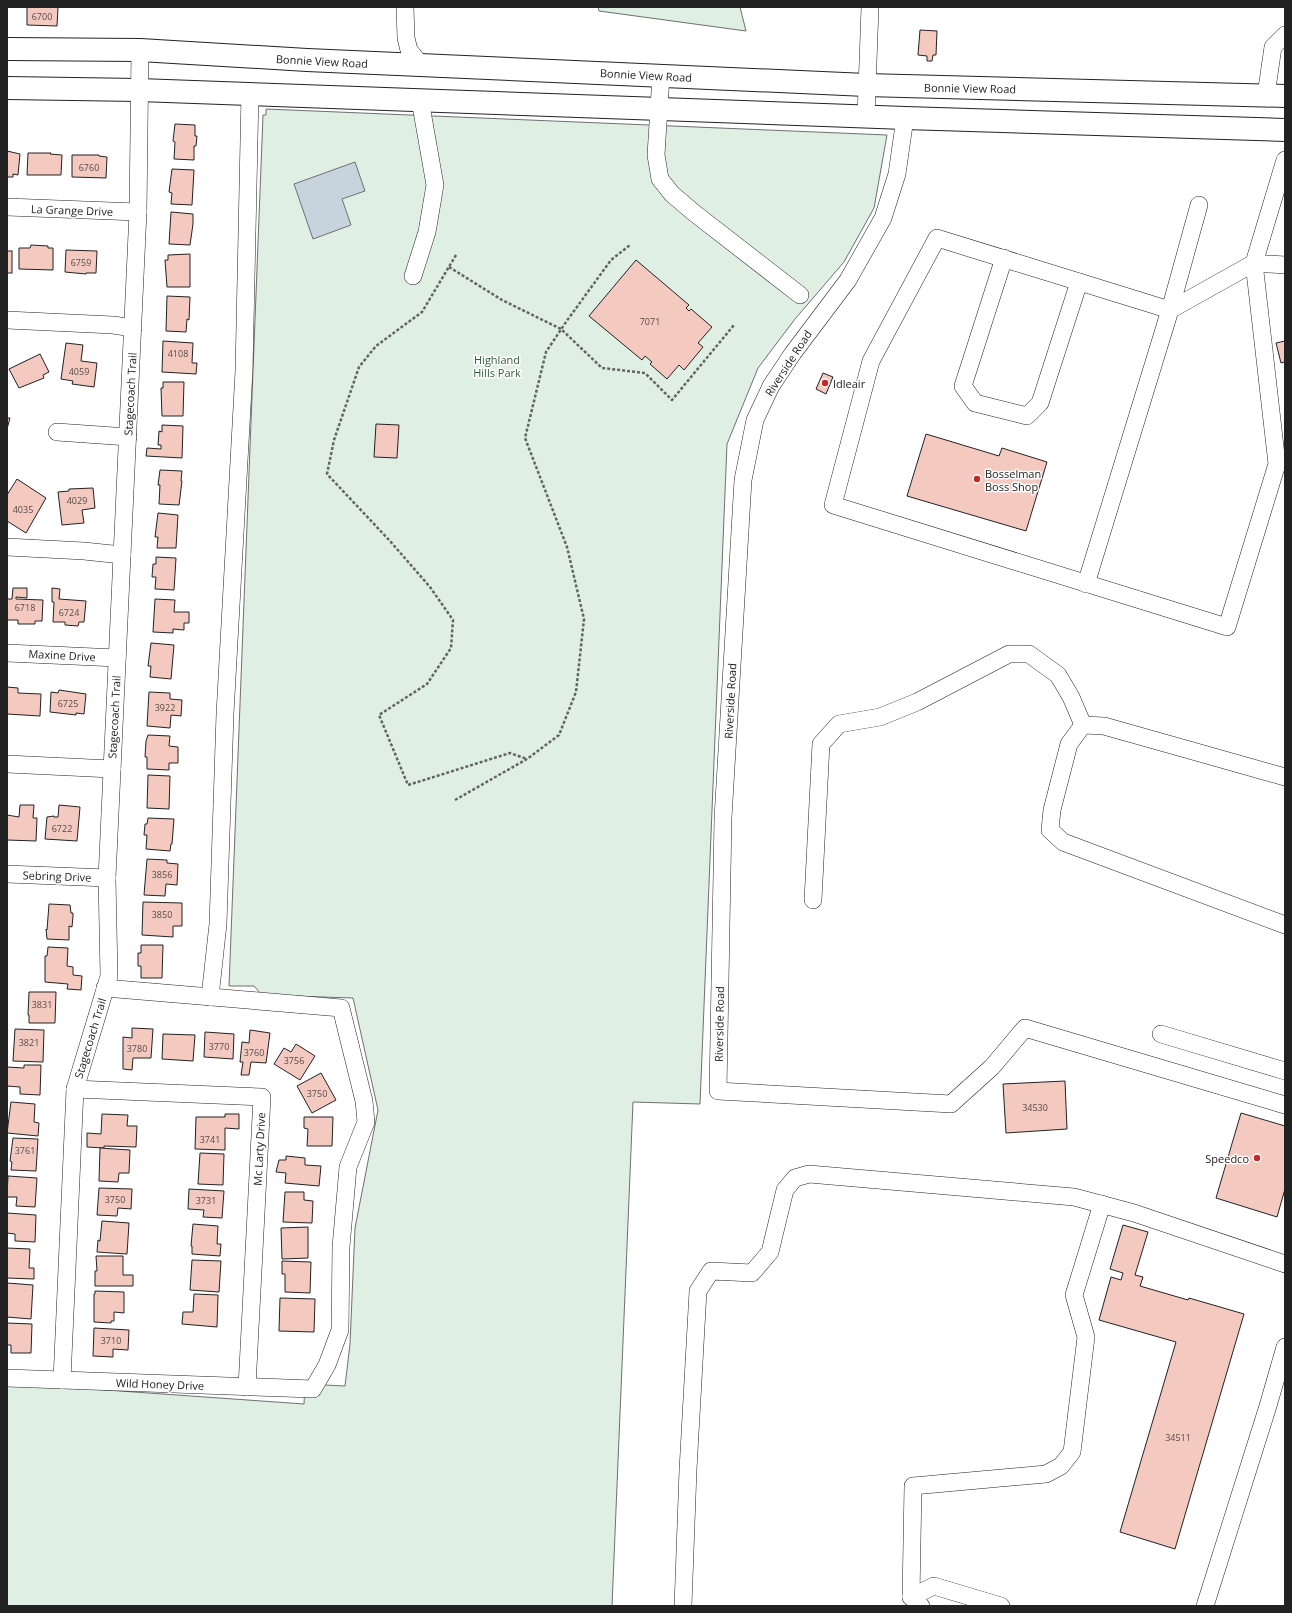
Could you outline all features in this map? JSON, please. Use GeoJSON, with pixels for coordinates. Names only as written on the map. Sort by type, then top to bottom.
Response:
{"type":"FeatureCollection","features":[{"type":"Feature","properties":{"kind":"main road","name":"Bonnie View Road"},"geometry":{"type":"LineString","coordinates":[[7,49],[140,50],[308,60],[866,85],[1276,96]]}},
{"type":"Feature","properties":{"kind":"main road"},"geometry":{"type":"LineString","coordinates":[[420,100],[421,65]]}},
{"type":"Feature","properties":{"kind":"main road"},"geometry":{"type":"LineString","coordinates":[[7,88],[139,90],[659,110],[1285,130]]}},
{"type":"Feature","properties":{"kind":"street"},"geometry":{"type":"LineString","coordinates":[[405,7],[406,38],[409,50],[421,65]]}},
{"type":"Feature","properties":{"kind":"street"},"geometry":{"type":"LineString","coordinates":[[866,117],[870,7]]}},
{"type":"Feature","properties":{"kind":"street"},"geometry":{"type":"LineString","coordinates":[[1276,96],[1273,47],[1285,35]]}},
{"type":"Feature","properties":{"kind":"street","name":"Stagecoach Trail"},"geometry":{"type":"LineString","coordinates":[[62,1380],[74,1089],[109,976],[107,878],[138,212],[140,50]]}},
{"type":"Feature","properties":{"kind":"street"},"geometry":{"type":"LineString","coordinates":[[661,76],[656,155],[660,179],[672,194],[693,212],[800,295]]}},
{"type":"Feature","properties":{"kind":"street"},"geometry":{"type":"LineString","coordinates":[[105,988],[210,997],[218,924],[225,714],[244,371],[250,94]]}},
{"type":"Feature","properties":{"kind":"street"},"geometry":{"type":"LineString","coordinates":[[413,276],[426,232],[435,185],[420,100]]}},
{"type":"Feature","properties":{"kind":"street","name":"Riverside Road"},"geometry":{"type":"LineString","coordinates":[[905,118],[897,174],[883,218],[848,280],[793,352],[771,386],[755,420],[743,480],[723,818],[718,1091],[952,1104],[992,1067],[1025,1028],[1285,1105]]}},
{"type":"Feature","properties":{"kind":"street"},"geometry":{"type":"LineString","coordinates":[[1284,269],[1254,263],[1170,310],[937,238],[871,361],[833,505],[1226,626],[1277,464],[1279,426],[1254,263],[1285,160]]}},
{"type":"Feature","properties":{"kind":"street"},"geometry":{"type":"LineString","coordinates":[[1086,584],[1170,310],[1199,205]]}},
{"type":"Feature","properties":{"kind":"street","name":"La Grange Drive"},"geometry":{"type":"LineString","coordinates":[[7,207],[138,212]]}},
{"type":"Feature","properties":{"kind":"street"},"geometry":{"type":"LineString","coordinates":[[1004,258],[963,386],[975,403],[1027,416],[1040,403],[1079,282]]}},
{"type":"Feature","properties":{"kind":"street"},"geometry":{"type":"LineString","coordinates":[[7,320],[113,325],[133,328]]}},
{"type":"Feature","properties":{"kind":"street"},"geometry":{"type":"LineString","coordinates":[[57,432],[128,437]]}},
{"type":"Feature","properties":{"kind":"street"},"geometry":{"type":"LineString","coordinates":[[7,547],[84,551],[122,555]]}},
{"type":"Feature","properties":{"kind":"street","name":"Maxine Drive"},"geometry":{"type":"LineString","coordinates":[[7,653],[117,658]]}},
{"type":"Feature","properties":{"kind":"street"},"geometry":{"type":"LineString","coordinates":[[813,900],[821,744],[839,724],[880,717],[917,702],[1009,654],[1028,654],[1058,674],[1071,697],[1083,725]]}},
{"type":"Feature","properties":{"kind":"street"},"geometry":{"type":"LineString","coordinates":[[1083,725],[1104,726],[1285,777]]}},
{"type":"Feature","properties":{"kind":"street"},"geometry":{"type":"LineString","coordinates":[[1083,725],[1069,744],[1052,810],[1050,830],[1054,834],[1063,842],[1285,925]]}},
{"type":"Feature","properties":{"kind":"street"},"geometry":{"type":"LineString","coordinates":[[7,764],[112,769]]}},
{"type":"Feature","properties":{"kind":"street","name":"Sebring Drive"},"geometry":{"type":"LineString","coordinates":[[7,874],[107,878]]}},
{"type":"Feature","properties":{"kind":"street","name":"Wild Honey Drive"},"geometry":{"type":"LineString","coordinates":[[7,1378],[313,1390],[327,1365],[340,1330],[341,1247],[348,1167],[366,1122],[364,1101],[341,1008],[210,997]]}},
{"type":"Feature","properties":{"kind":"street"},"geometry":{"type":"LineString","coordinates":[[1161,1034],[1285,1071]]}},
{"type":"Feature","properties":{"kind":"street","name":"Mc Larty Drive"},"geometry":{"type":"LineString","coordinates":[[74,1089],[262,1097],[247,1387]]}},
{"type":"Feature","properties":{"kind":"street"},"geometry":{"type":"LineString","coordinates":[[683,1606],[688,1470],[698,1291],[711,1271],[752,1273],[770,1252],[785,1190],[795,1178],[809,1174],[1074,1197],[1134,1213],[1285,1264]]}},
{"type":"Feature","properties":{"kind":"street"},"geometry":{"type":"LineString","coordinates":[[916,1601],[912,1486],[1046,1474],[1061,1466],[1072,1452],[1086,1337],[1074,1295],[1102,1204]]}},
{"type":"Feature","properties":{"kind":"street"},"geometry":{"type":"LineString","coordinates":[[1206,1606],[1285,1347]]}},
{"type":"Feature","properties":{"kind":"street"},"geometry":{"type":"LineString","coordinates":[[916,1601],[934,1586],[1001,1606]]}},
{"type":"Feature","properties":{"kind":"path"},"geometry":{"type":"LineString","coordinates":[[456,800],[527,759],[559,735],[576,692],[584,619],[566,547],[525,438],[546,352],[611,260],[630,245]]}},
{"type":"Feature","properties":{"kind":"path"},"geometry":{"type":"LineString","coordinates":[[456,255],[422,312],[376,346],[359,367],[334,440],[327,474],[395,546],[430,587],[453,620],[451,648],[427,684],[379,715],[408,785],[510,753],[527,759]]}},
{"type":"Feature","properties":{"kind":"path"},"geometry":{"type":"LineString","coordinates":[[449,267],[502,300],[561,329],[602,368],[645,373],[672,400],[734,325]]}},
{"type":"Feature","properties":{"kind":"green space"},"geometry":{"type":"Polygon","coordinates":[[[598,7],[740,7],[746,31],[599,11],[598,7]]]}},
{"type":"Feature","properties":{"kind":"green space","name":"Highland Hills Park"},"geometry":{"type":"Polygon","coordinates":[[[266,109],[887,135],[874,208],[844,262],[795,319],[758,368],[727,444],[700,1104],[633,1102],[612,1606],[7,1606],[7,1383],[304,1404],[305,1384],[345,1386],[350,1344],[355,1228],[378,1110],[353,998],[262,995],[254,986],[229,986],[263,115],[266,115],[266,109]]]}},
{"type":"Feature","properties":{"kind":"shaded area"},"geometry":{"type":"Polygon","coordinates":[[[355,162],[365,191],[342,199],[351,225],[313,239],[294,184],[355,162]]]}},
{"type":"Feature","properties":{"kind":"building"},"geometry":{"type":"Polygon","coordinates":[[[27,7],[58,7],[57,26],[27,25],[27,7]]]}},
{"type":"Feature","properties":{"kind":"building"},"geometry":{"type":"Polygon","coordinates":[[[920,30],[937,31],[936,55],[933,55],[932,61],[927,61],[927,56],[918,55],[920,30]]]}},
{"type":"Feature","properties":{"kind":"building"},"geometry":{"type":"Polygon","coordinates":[[[175,124],[195,125],[195,136],[197,136],[196,146],[194,146],[194,160],[174,159],[175,142],[173,141],[175,124]]]}},
{"type":"Feature","properties":{"kind":"building"},"geometry":{"type":"Polygon","coordinates":[[[7,151],[20,154],[18,175],[13,174],[13,177],[7,177],[7,151]]]}},
{"type":"Feature","properties":{"kind":"building"},"geometry":{"type":"Polygon","coordinates":[[[28,153],[51,153],[50,154],[62,155],[61,175],[27,175],[28,153]]]}},
{"type":"Feature","properties":{"kind":"building"},"geometry":{"type":"Polygon","coordinates":[[[72,155],[99,155],[107,157],[106,178],[72,177],[72,155]]]}},
{"type":"Feature","properties":{"kind":"building"},"geometry":{"type":"Polygon","coordinates":[[[172,169],[194,170],[192,205],[171,204],[172,193],[169,192],[172,169]]]}},
{"type":"Feature","properties":{"kind":"building"},"geometry":{"type":"Polygon","coordinates":[[[171,212],[193,214],[190,245],[169,244],[171,212]]]}},
{"type":"Feature","properties":{"kind":"building"},"geometry":{"type":"Polygon","coordinates":[[[31,245],[48,246],[48,248],[53,248],[53,270],[19,269],[19,248],[30,248],[31,245]]]}},
{"type":"Feature","properties":{"kind":"building"},"geometry":{"type":"Polygon","coordinates":[[[66,250],[97,251],[96,273],[86,274],[65,272],[66,250]]]}},
{"type":"Feature","properties":{"kind":"building"},"geometry":{"type":"Polygon","coordinates":[[[7,251],[12,251],[12,273],[7,273],[7,251]]]}},
{"type":"Feature","properties":{"kind":"building"},"geometry":{"type":"Polygon","coordinates":[[[190,254],[190,287],[167,287],[165,260],[168,260],[168,255],[190,254]]]}},
{"type":"Feature","properties":{"kind":"building"},"geometry":{"type":"Polygon","coordinates":[[[636,260],[689,305],[686,308],[689,311],[691,309],[712,327],[698,343],[703,347],[684,370],[679,365],[667,379],[650,364],[652,362],[645,356],[642,360],[589,316],[636,260]]]}},
{"type":"Feature","properties":{"kind":"building"},"geometry":{"type":"Polygon","coordinates":[[[167,296],[190,297],[189,320],[187,319],[186,332],[166,331],[167,296]]]}},
{"type":"Feature","properties":{"kind":"building"},"geometry":{"type":"Polygon","coordinates":[[[163,341],[193,343],[192,363],[197,363],[196,374],[162,372],[163,341]]]}},
{"type":"Feature","properties":{"kind":"building"},"geometry":{"type":"Polygon","coordinates":[[[1285,341],[1285,362],[1281,363],[1276,343],[1285,341]]]}},
{"type":"Feature","properties":{"kind":"building"},"geometry":{"type":"Polygon","coordinates":[[[66,343],[83,345],[81,361],[97,363],[94,387],[72,384],[73,381],[61,379],[66,343]]]}},
{"type":"Feature","properties":{"kind":"building"},"geometry":{"type":"Polygon","coordinates":[[[40,354],[49,372],[43,375],[44,378],[19,388],[9,369],[40,354]]]}},
{"type":"Feature","properties":{"kind":"building","name":"Idleair"},"geometry":{"type":"Polygon","coordinates":[[[823,373],[833,377],[826,394],[816,389],[823,373]]]}},
{"type":"Feature","properties":{"kind":"building"},"geometry":{"type":"Polygon","coordinates":[[[163,382],[184,382],[183,416],[162,416],[161,388],[163,388],[163,382]]]}},
{"type":"Feature","properties":{"kind":"building"},"geometry":{"type":"Polygon","coordinates":[[[7,418],[10,418],[7,429],[7,418]]]}},
{"type":"Feature","properties":{"kind":"building"},"geometry":{"type":"Polygon","coordinates":[[[376,424],[399,425],[397,458],[374,457],[376,424]]]}},
{"type":"Feature","properties":{"kind":"building"},"geometry":{"type":"Polygon","coordinates":[[[162,425],[183,426],[182,458],[146,456],[147,448],[161,449],[161,445],[158,445],[159,431],[162,432],[162,425]]]}},
{"type":"Feature","properties":{"kind":"building","name":"Bosselman Boss Shop"},"geometry":{"type":"Polygon","coordinates":[[[926,434],[999,456],[1002,448],[1047,462],[1026,531],[907,496],[926,434]]]}},
{"type":"Feature","properties":{"kind":"building"},"geometry":{"type":"Polygon","coordinates":[[[160,470],[182,471],[179,505],[159,504],[160,485],[158,485],[160,470]]]}},
{"type":"Feature","properties":{"kind":"building"},"geometry":{"type":"Polygon","coordinates":[[[17,479],[46,498],[26,533],[7,521],[7,495],[17,479]]]}},
{"type":"Feature","properties":{"kind":"building"},"geometry":{"type":"Polygon","coordinates":[[[93,488],[95,508],[82,510],[84,523],[62,525],[58,492],[69,491],[69,489],[93,488]]]}},
{"type":"Feature","properties":{"kind":"building"},"geometry":{"type":"Polygon","coordinates":[[[158,513],[178,515],[176,548],[157,548],[158,537],[155,537],[158,513]]]}},
{"type":"Feature","properties":{"kind":"building"},"geometry":{"type":"Polygon","coordinates":[[[156,557],[176,558],[174,590],[155,589],[156,577],[152,577],[153,564],[156,564],[156,557]]]}},
{"type":"Feature","properties":{"kind":"building"},"geometry":{"type":"Polygon","coordinates":[[[13,588],[27,588],[27,598],[16,597],[16,599],[43,600],[42,621],[35,621],[35,624],[18,624],[18,620],[7,620],[7,599],[12,599],[13,588]]]}},
{"type":"Feature","properties":{"kind":"building"},"geometry":{"type":"Polygon","coordinates":[[[52,588],[60,589],[59,599],[86,601],[84,622],[79,622],[78,626],[65,625],[65,622],[53,622],[54,602],[52,602],[52,588]]]}},
{"type":"Feature","properties":{"kind":"building"},"geometry":{"type":"Polygon","coordinates":[[[155,599],[175,600],[174,612],[189,612],[189,623],[184,623],[184,630],[173,629],[173,633],[153,632],[155,599]]]}},
{"type":"Feature","properties":{"kind":"building"},"geometry":{"type":"Polygon","coordinates":[[[151,643],[174,645],[171,679],[150,677],[151,666],[148,666],[151,643]]]}},
{"type":"Feature","properties":{"kind":"building"},"geometry":{"type":"Polygon","coordinates":[[[7,687],[18,688],[18,693],[41,694],[40,716],[7,714],[7,687]]]}},
{"type":"Feature","properties":{"kind":"building"},"geometry":{"type":"Polygon","coordinates":[[[59,690],[86,694],[84,714],[76,713],[76,715],[50,712],[51,692],[58,693],[59,690]]]}},
{"type":"Feature","properties":{"kind":"building"},"geometry":{"type":"Polygon","coordinates":[[[149,692],[170,693],[170,699],[182,700],[181,716],[171,715],[170,728],[147,726],[149,692]]]}},
{"type":"Feature","properties":{"kind":"building"},"geometry":{"type":"Polygon","coordinates":[[[148,735],[170,736],[169,746],[178,747],[178,763],[169,763],[169,770],[147,769],[147,757],[145,757],[148,735]]]}},
{"type":"Feature","properties":{"kind":"building"},"geometry":{"type":"Polygon","coordinates":[[[148,775],[170,776],[169,809],[147,808],[148,775]]]}},
{"type":"Feature","properties":{"kind":"building"},"geometry":{"type":"Polygon","coordinates":[[[20,805],[34,805],[33,818],[37,818],[36,841],[7,840],[7,815],[19,817],[20,805]]]}},
{"type":"Feature","properties":{"kind":"building"},"geometry":{"type":"Polygon","coordinates":[[[59,805],[80,807],[77,841],[45,839],[47,817],[58,817],[59,805]]]}},
{"type":"Feature","properties":{"kind":"building"},"geometry":{"type":"Polygon","coordinates":[[[148,818],[174,819],[170,851],[146,849],[147,835],[144,835],[145,824],[147,824],[148,818]]]}},
{"type":"Feature","properties":{"kind":"building"},"geometry":{"type":"Polygon","coordinates":[[[147,859],[167,860],[167,863],[178,864],[177,885],[166,884],[165,896],[144,895],[147,859]]]}},
{"type":"Feature","properties":{"kind":"building"},"geometry":{"type":"Polygon","coordinates":[[[143,902],[182,903],[182,926],[173,926],[173,937],[142,935],[143,902]]]}},
{"type":"Feature","properties":{"kind":"building"},"geometry":{"type":"Polygon","coordinates":[[[49,904],[70,905],[73,916],[72,927],[69,926],[69,940],[47,939],[46,929],[47,930],[49,904]]]}},
{"type":"Feature","properties":{"kind":"building"},"geometry":{"type":"Polygon","coordinates":[[[141,945],[163,945],[162,978],[141,978],[141,966],[138,966],[138,953],[141,953],[141,945]]]}},
{"type":"Feature","properties":{"kind":"building"},"geometry":{"type":"Polygon","coordinates":[[[48,947],[68,948],[67,966],[73,967],[73,975],[82,976],[81,990],[67,989],[68,984],[45,982],[45,956],[47,956],[48,947]]]}},
{"type":"Feature","properties":{"kind":"building"},"geometry":{"type":"Polygon","coordinates":[[[29,992],[56,992],[55,1023],[29,1023],[29,992]]]}},
{"type":"Feature","properties":{"kind":"building"},"geometry":{"type":"Polygon","coordinates":[[[132,1028],[153,1029],[151,1058],[133,1058],[132,1070],[123,1069],[123,1037],[132,1038],[132,1028]]]}},
{"type":"Feature","properties":{"kind":"building"},"geometry":{"type":"Polygon","coordinates":[[[15,1029],[44,1030],[43,1062],[13,1061],[15,1029]]]}},
{"type":"Feature","properties":{"kind":"building"},"geometry":{"type":"Polygon","coordinates":[[[250,1030],[270,1033],[266,1063],[251,1062],[249,1075],[241,1075],[243,1062],[240,1062],[242,1042],[249,1043],[250,1030]]]}},
{"type":"Feature","properties":{"kind":"building"},"geometry":{"type":"Polygon","coordinates":[[[205,1032],[234,1034],[233,1059],[204,1057],[205,1032]]]}},
{"type":"Feature","properties":{"kind":"building"},"geometry":{"type":"Polygon","coordinates":[[[163,1034],[195,1035],[193,1061],[162,1059],[163,1034]]]}},
{"type":"Feature","properties":{"kind":"building"},"geometry":{"type":"Polygon","coordinates":[[[296,1044],[315,1056],[300,1080],[274,1064],[284,1048],[291,1052],[296,1044]]]}},
{"type":"Feature","properties":{"kind":"building"},"geometry":{"type":"Polygon","coordinates":[[[24,1065],[41,1065],[40,1095],[20,1094],[20,1087],[7,1086],[7,1067],[24,1068],[24,1065]]]}},
{"type":"Feature","properties":{"kind":"building"},"geometry":{"type":"Polygon","coordinates":[[[321,1073],[336,1100],[312,1113],[297,1086],[321,1073]]]}},
{"type":"Feature","properties":{"kind":"building"},"geometry":{"type":"Polygon","coordinates":[[[1065,1081],[1067,1129],[1006,1133],[1003,1084],[1065,1081]]]}},
{"type":"Feature","properties":{"kind":"building"},"geometry":{"type":"Polygon","coordinates":[[[11,1102],[35,1104],[34,1122],[39,1123],[38,1136],[7,1133],[11,1102]]]}},
{"type":"Feature","properties":{"kind":"building","name":"Speedco"},"geometry":{"type":"Polygon","coordinates":[[[1241,1113],[1285,1126],[1285,1189],[1277,1217],[1216,1198],[1241,1113]]]}},
{"type":"Feature","properties":{"kind":"building"},"geometry":{"type":"Polygon","coordinates":[[[102,1114],[128,1115],[127,1126],[137,1126],[136,1147],[87,1147],[87,1133],[101,1134],[102,1114]]]}},
{"type":"Feature","properties":{"kind":"building"},"geometry":{"type":"Polygon","coordinates":[[[225,1114],[239,1114],[239,1129],[225,1128],[225,1150],[195,1149],[196,1117],[225,1117],[225,1114]]]}},
{"type":"Feature","properties":{"kind":"building"},"geometry":{"type":"Polygon","coordinates":[[[304,1117],[333,1117],[332,1146],[307,1146],[308,1129],[304,1128],[304,1117]]]}},
{"type":"Feature","properties":{"kind":"building"},"geometry":{"type":"Polygon","coordinates":[[[13,1138],[38,1139],[36,1171],[11,1170],[12,1162],[10,1161],[13,1138]]]}},
{"type":"Feature","properties":{"kind":"building"},"geometry":{"type":"Polygon","coordinates":[[[100,1148],[130,1150],[129,1173],[119,1173],[118,1182],[99,1181],[100,1148]]]}},
{"type":"Feature","properties":{"kind":"building"},"geometry":{"type":"Polygon","coordinates":[[[200,1153],[224,1154],[223,1185],[198,1184],[200,1153]]]}},
{"type":"Feature","properties":{"kind":"building"},"geometry":{"type":"Polygon","coordinates":[[[286,1156],[305,1158],[305,1165],[321,1166],[319,1186],[285,1183],[286,1173],[276,1172],[279,1160],[286,1160],[286,1156]]]}},
{"type":"Feature","properties":{"kind":"building"},"geometry":{"type":"Polygon","coordinates":[[[8,1176],[37,1178],[35,1207],[16,1206],[17,1197],[7,1197],[8,1176]]]}},
{"type":"Feature","properties":{"kind":"building"},"geometry":{"type":"Polygon","coordinates":[[[99,1188],[132,1189],[131,1209],[118,1208],[117,1216],[97,1215],[99,1188]]]}},
{"type":"Feature","properties":{"kind":"building"},"geometry":{"type":"Polygon","coordinates":[[[189,1189],[224,1191],[222,1218],[203,1217],[204,1210],[188,1209],[189,1189]]]}},
{"type":"Feature","properties":{"kind":"building"},"geometry":{"type":"Polygon","coordinates":[[[285,1192],[304,1192],[304,1200],[313,1201],[312,1223],[283,1222],[285,1192]]]}},
{"type":"Feature","properties":{"kind":"building"},"geometry":{"type":"Polygon","coordinates":[[[7,1213],[36,1215],[35,1242],[15,1241],[15,1234],[7,1233],[7,1213]]]}},
{"type":"Feature","properties":{"kind":"building"},"geometry":{"type":"Polygon","coordinates":[[[102,1221],[129,1223],[127,1254],[97,1252],[98,1240],[100,1241],[102,1221]]]}},
{"type":"Feature","properties":{"kind":"building"},"geometry":{"type":"Polygon","coordinates":[[[193,1224],[218,1226],[217,1244],[221,1244],[220,1256],[192,1254],[191,1246],[193,1224]]]}},
{"type":"Feature","properties":{"kind":"building"},"geometry":{"type":"Polygon","coordinates":[[[1123,1225],[1148,1232],[1135,1275],[1143,1277],[1140,1286],[1244,1314],[1175,1549],[1120,1532],[1176,1342],[1099,1320],[1111,1277],[1121,1280],[1123,1273],[1110,1269],[1123,1225]]]}},
{"type":"Feature","properties":{"kind":"building"},"geometry":{"type":"Polygon","coordinates":[[[308,1227],[308,1258],[282,1259],[281,1228],[308,1227]]]}},
{"type":"Feature","properties":{"kind":"building"},"geometry":{"type":"Polygon","coordinates":[[[7,1248],[30,1249],[29,1268],[34,1268],[34,1279],[7,1278],[7,1248]]]}},
{"type":"Feature","properties":{"kind":"building"},"geometry":{"type":"Polygon","coordinates":[[[96,1256],[123,1256],[123,1275],[133,1275],[133,1286],[95,1286],[95,1271],[97,1271],[96,1256]]]}},
{"type":"Feature","properties":{"kind":"building"},"geometry":{"type":"Polygon","coordinates":[[[192,1260],[221,1261],[219,1292],[190,1290],[192,1260]]]}},
{"type":"Feature","properties":{"kind":"building"},"geometry":{"type":"Polygon","coordinates":[[[282,1261],[311,1262],[310,1293],[285,1292],[285,1274],[282,1274],[282,1261]]]}},
{"type":"Feature","properties":{"kind":"building"},"geometry":{"type":"Polygon","coordinates":[[[7,1283],[33,1285],[31,1319],[7,1317],[7,1283]]]}},
{"type":"Feature","properties":{"kind":"building"},"geometry":{"type":"Polygon","coordinates":[[[95,1291],[124,1292],[124,1313],[114,1312],[114,1321],[111,1321],[111,1323],[94,1322],[95,1291]]]}},
{"type":"Feature","properties":{"kind":"building"},"geometry":{"type":"Polygon","coordinates":[[[194,1294],[218,1295],[217,1327],[182,1324],[183,1312],[193,1312],[194,1294]]]}},
{"type":"Feature","properties":{"kind":"building"},"geometry":{"type":"Polygon","coordinates":[[[280,1298],[315,1299],[314,1332],[279,1331],[280,1298]]]}},
{"type":"Feature","properties":{"kind":"building"},"geometry":{"type":"Polygon","coordinates":[[[7,1323],[32,1324],[31,1353],[11,1353],[11,1345],[7,1345],[7,1323]]]}},
{"type":"Feature","properties":{"kind":"building"},"geometry":{"type":"Polygon","coordinates":[[[94,1328],[129,1330],[128,1350],[113,1349],[113,1357],[93,1356],[94,1328]]]}},
{"type":"Feature","properties":{"kind":"place","name":"Idleair"},"geometry":{"type":"Point","coordinates":[825,383]}},
{"type":"Feature","properties":{"kind":"place","name":"Bosselman Boss Shop"},"geometry":{"type":"Point","coordinates":[977,479]}},
{"type":"Feature","properties":{"kind":"place","name":"Speedco"},"geometry":{"type":"Point","coordinates":[1257,1158]}}]}
